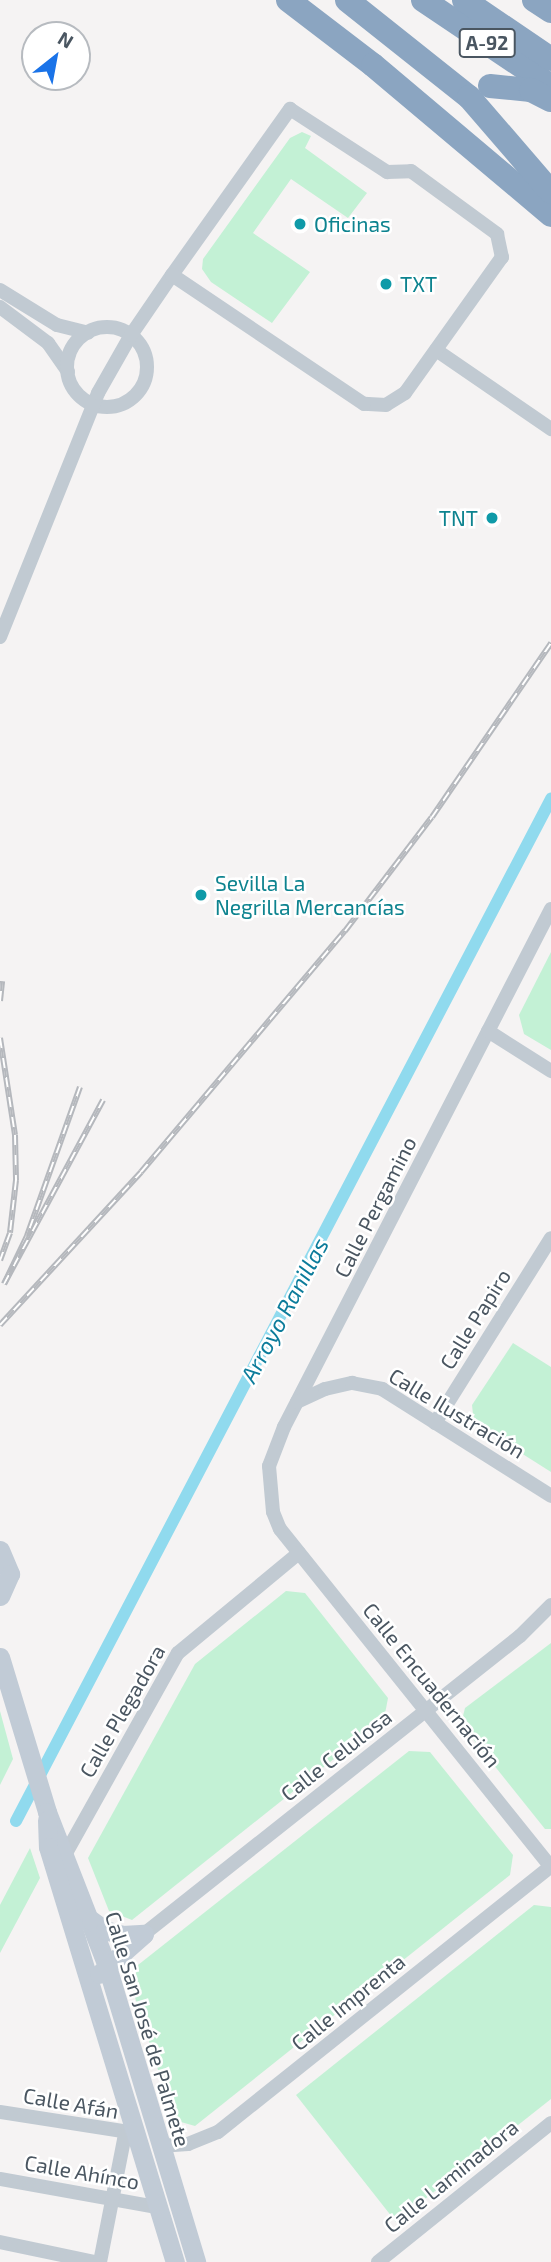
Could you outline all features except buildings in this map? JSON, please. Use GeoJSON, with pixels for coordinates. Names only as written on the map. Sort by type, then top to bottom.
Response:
{"type":"FeatureCollection","features":[{"type":"Feature","properties":{"kind":"highway"},"geometry":{"type":"LineString","coordinates":[[288,0],[373,65],[551,215]]}},
{"type":"Feature","properties":{"kind":"highway"},"geometry":{"type":"LineString","coordinates":[[346,0],[425,57],[469,97],[551,192]]}},
{"type":"Feature","properties":{"kind":"highway","name":"A-92"},"geometry":{"type":"LineString","coordinates":[[423,0],[551,86]]}},
{"type":"Feature","properties":{"kind":"highway","name":"A-92"},"geometry":{"type":"LineString","coordinates":[[464,0],[551,59]]}},
{"type":"Feature","properties":{"kind":"highway"},"geometry":{"type":"LineString","coordinates":[[485,0],[551,53]]}},
{"type":"Feature","properties":{"kind":"highway"},"geometry":{"type":"LineString","coordinates":[[534,0],[551,11]]}},
{"type":"Feature","properties":{"kind":"highway"},"geometry":{"type":"LineString","coordinates":[[373,65],[418,85],[446,90]]}},
{"type":"Feature","properties":{"kind":"highway"},"geometry":{"type":"LineString","coordinates":[[490,86],[531,90],[551,100]]}},
{"type":"Feature","properties":{"kind":"street"},"geometry":{"type":"LineString","coordinates":[[0,637],[4,613],[93,405],[131,335],[173,275],[290,109],[387,172],[411,171],[497,234],[502,257],[405,393],[386,405],[364,404],[173,275]]}},
{"type":"Feature","properties":{"kind":"street"},"geometry":{"type":"LineString","coordinates":[[0,290],[57,325],[88,333],[111,328],[131,335],[147,360],[141,389],[122,405],[93,405],[77,393],[68,372],[48,343],[0,307]]}},
{"type":"Feature","properties":{"kind":"street"},"geometry":{"type":"LineString","coordinates":[[68,372],[72,349],[88,333]]}},
{"type":"Feature","properties":{"kind":"street"},"geometry":{"type":"LineString","coordinates":[[436,350],[551,429]]}},
{"type":"Feature","properties":{"kind":"street","name":"Calle Pergamino"},"geometry":{"type":"LineString","coordinates":[[280,1529],[273,1512],[268,1466],[297,1402],[551,909]]}},
{"type":"Feature","properties":{"kind":"street"},"geometry":{"type":"LineString","coordinates":[[488,1031],[551,1071]]}},
{"type":"Feature","properties":{"kind":"street","name":"Calle Papiro"},"geometry":{"type":"LineString","coordinates":[[435,1423],[551,1238]]}},
{"type":"Feature","properties":{"kind":"street","name":"Calle Ilustración"},"geometry":{"type":"LineString","coordinates":[[297,1402],[325,1389],[367,1384],[551,1496]]}},
{"type":"Feature","properties":{"kind":"street","name":"Calle Encuadernación"},"geometry":{"type":"LineString","coordinates":[[280,1529],[551,1866]]}},
{"type":"Feature","properties":{"kind":"street"},"geometry":{"type":"LineString","coordinates":[[0,1550],[10,1574],[0,1596]]}},
{"type":"Feature","properties":{"kind":"street","name":"Calle Plegadora"},"geometry":{"type":"LineString","coordinates":[[66,1853],[178,1653],[299,1553]]}},
{"type":"Feature","properties":{"kind":"street","name":"Calle Celulosa"},"geometry":{"type":"LineString","coordinates":[[145,1934],[426,1710],[551,1605]]}},
{"type":"Feature","properties":{"kind":"street","name":"Calle San José de Palmete"},"geometry":{"type":"LineString","coordinates":[[0,1657],[46,1812],[66,1853],[106,1964],[196,2262]]}},
{"type":"Feature","properties":{"kind":"street","name":"Calle San José de Palmete"},"geometry":{"type":"LineString","coordinates":[[46,1812],[48,1847],[90,1986],[130,2134],[175,2262]]}},
{"type":"Feature","properties":{"kind":"street","name":"Calle Imprenta"},"geometry":{"type":"LineString","coordinates":[[160,2146],[188,2144],[218,2133],[551,1866]]}},
{"type":"Feature","properties":{"kind":"street"},"geometry":{"type":"LineString","coordinates":[[91,1920],[113,1933],[145,1934]]}},
{"type":"Feature","properties":{"kind":"street"},"geometry":{"type":"LineString","coordinates":[[90,1986],[106,1964],[145,1934]]}},
{"type":"Feature","properties":{"kind":"street","name":"Calle Afán"},"geometry":{"type":"LineString","coordinates":[[0,2112],[130,2134]]}},
{"type":"Feature","properties":{"kind":"street","name":"Calle Laminadora"},"geometry":{"type":"LineString","coordinates":[[378,2262],[551,2123]]}},
{"type":"Feature","properties":{"kind":"street"},"geometry":{"type":"LineString","coordinates":[[130,2134],[160,2146]]}},
{"type":"Feature","properties":{"kind":"street"},"geometry":{"type":"LineString","coordinates":[[130,2134],[177,2199]]}},
{"type":"Feature","properties":{"kind":"street"},"geometry":{"type":"LineString","coordinates":[[0,2242],[97,2262],[130,2134]]}},
{"type":"Feature","properties":{"kind":"street","name":"Calle Ahínco"},"geometry":{"type":"LineString","coordinates":[[0,2179],[156,2207]]}},
{"type":"Feature","properties":{"kind":"green space"},"geometry":{"type":"Polygon","coordinates":[[[302,132],[311,136],[305,148],[367,193],[348,218],[291,179],[253,233],[310,272],[272,323],[211,282],[202,269],[203,259],[290,138],[302,132]]]}},
{"type":"Feature","properties":{"kind":"green space"},"geometry":{"type":"Polygon","coordinates":[[[551,952],[551,1050],[524,1034],[519,1015],[551,952]]]}},
{"type":"Feature","properties":{"kind":"green space"},"geometry":{"type":"Polygon","coordinates":[[[513,1343],[551,1367],[551,1472],[474,1423],[472,1405],[513,1343]]]}},
{"type":"Feature","properties":{"kind":"green space"},"geometry":{"type":"Polygon","coordinates":[[[286,1591],[305,1593],[388,1698],[384,1719],[132,1920],[109,1911],[88,1858],[195,1664],[286,1591]]]}},
{"type":"Feature","properties":{"kind":"green space"},"geometry":{"type":"Polygon","coordinates":[[[551,1643],[551,1829],[545,1829],[461,1724],[465,1708],[551,1643]]]}},
{"type":"Feature","properties":{"kind":"green space"},"geometry":{"type":"Polygon","coordinates":[[[0,1711],[13,1759],[0,1785],[0,1711]]]}},
{"type":"Feature","properties":{"kind":"green space"},"geometry":{"type":"Polygon","coordinates":[[[409,1751],[430,1752],[513,1855],[510,1875],[195,2126],[174,2120],[132,1988],[138,1965],[409,1751]]]}},
{"type":"Feature","properties":{"kind":"green space"},"geometry":{"type":"Polygon","coordinates":[[[30,1848],[40,1878],[0,1953],[0,1905],[30,1848]]]}},
{"type":"Feature","properties":{"kind":"green space"},"geometry":{"type":"Polygon","coordinates":[[[534,1905],[551,1907],[551,2099],[396,2222],[296,2095],[534,1905]]]}},
{"type":"Feature","properties":{"kind":"waterway","name":"Arroyo Ranillas"},"geometry":{"type":"LineString","coordinates":[[16,1821],[551,799]]}},
{"type":"Feature","properties":{"kind":"railway"},"geometry":{"type":"LineString","coordinates":[[0,1325],[141,1172],[345,931],[432,817],[551,643]]}},
{"type":"Feature","properties":{"kind":"railway"},"geometry":{"type":"LineString","coordinates":[[0,1001],[2,981]]}},
{"type":"Feature","properties":{"kind":"railway"},"geometry":{"type":"LineString","coordinates":[[0,1038],[15,1135],[16,1180],[10,1233],[0,1260]]}},
{"type":"Feature","properties":{"kind":"railway"},"geometry":{"type":"LineString","coordinates":[[80,1087],[27,1236],[4,1284],[103,1100]]}},
{"type":"Feature","properties":{"kind":"place","name":"Oficinas"},"geometry":{"type":"Point","coordinates":[300,224]}},
{"type":"Feature","properties":{"kind":"place","name":"TXT"},"geometry":{"type":"Point","coordinates":[386,284]}},
{"type":"Feature","properties":{"kind":"place","name":"TNT"},"geometry":{"type":"Point","coordinates":[492,518]}},
{"type":"Feature","properties":{"kind":"place","name":"Sevilla La Negrilla Mercancías"},"geometry":{"type":"Point","coordinates":[201,895]}}]}
